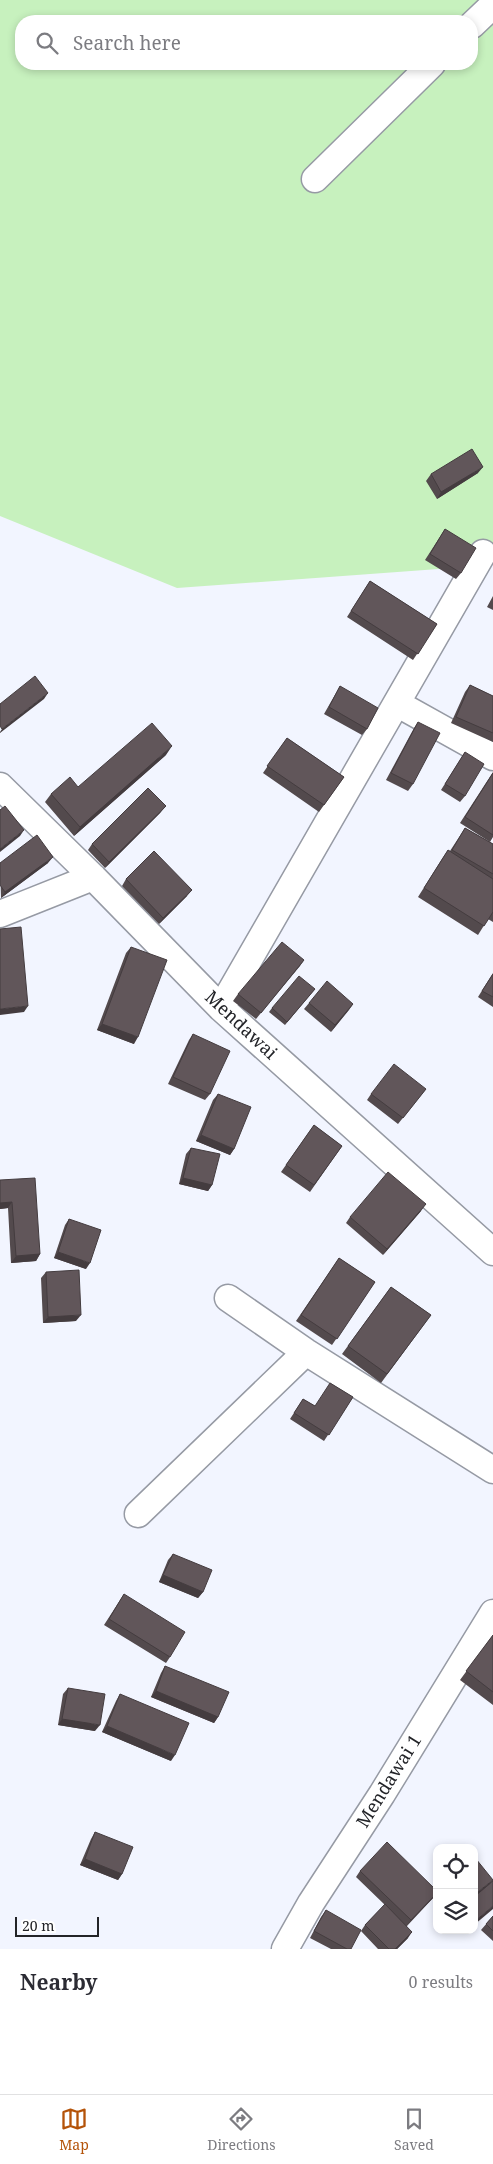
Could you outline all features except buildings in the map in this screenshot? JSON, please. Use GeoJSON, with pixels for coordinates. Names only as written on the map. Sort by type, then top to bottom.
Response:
{"type":"FeatureCollection","features":[{"type":"Feature","properties":{"kind":"street"},"geometry":{"type":"LineString","coordinates":[[478,20],[493,5]]}},
{"type":"Feature","properties":{"kind":"street"},"geometry":{"type":"LineString","coordinates":[[314,179],[426,70]]}},
{"type":"Feature","properties":{"kind":"street"},"geometry":{"type":"LineString","coordinates":[[221,1008],[398,704],[483,553]]}},
{"type":"Feature","properties":{"kind":"street"},"geometry":{"type":"LineString","coordinates":[[398,704],[493,757]]}},
{"type":"Feature","properties":{"kind":"street","name":"Mendawai"},"geometry":{"type":"LineString","coordinates":[[0,786],[93,877],[221,1008],[493,1252]]}},
{"type":"Feature","properties":{"kind":"street"},"geometry":{"type":"LineString","coordinates":[[0,914],[93,877]]}},
{"type":"Feature","properties":{"kind":"street"},"geometry":{"type":"LineString","coordinates":[[228,1298],[306,1352],[493,1470]]}},
{"type":"Feature","properties":{"kind":"street"},"geometry":{"type":"LineString","coordinates":[[138,1514],[306,1352]]}},
{"type":"Feature","properties":{"kind":"street","name":"Mendawai 1"},"geometry":{"type":"LineString","coordinates":[[285,1949],[311,1903],[382,1794],[493,1613]]}},
{"type":"Feature","properties":{"kind":"green space"},"geometry":{"type":"Polygon","coordinates":[[[0,0],[493,0],[493,565],[177,588],[0,516],[0,0]]]}}]}
